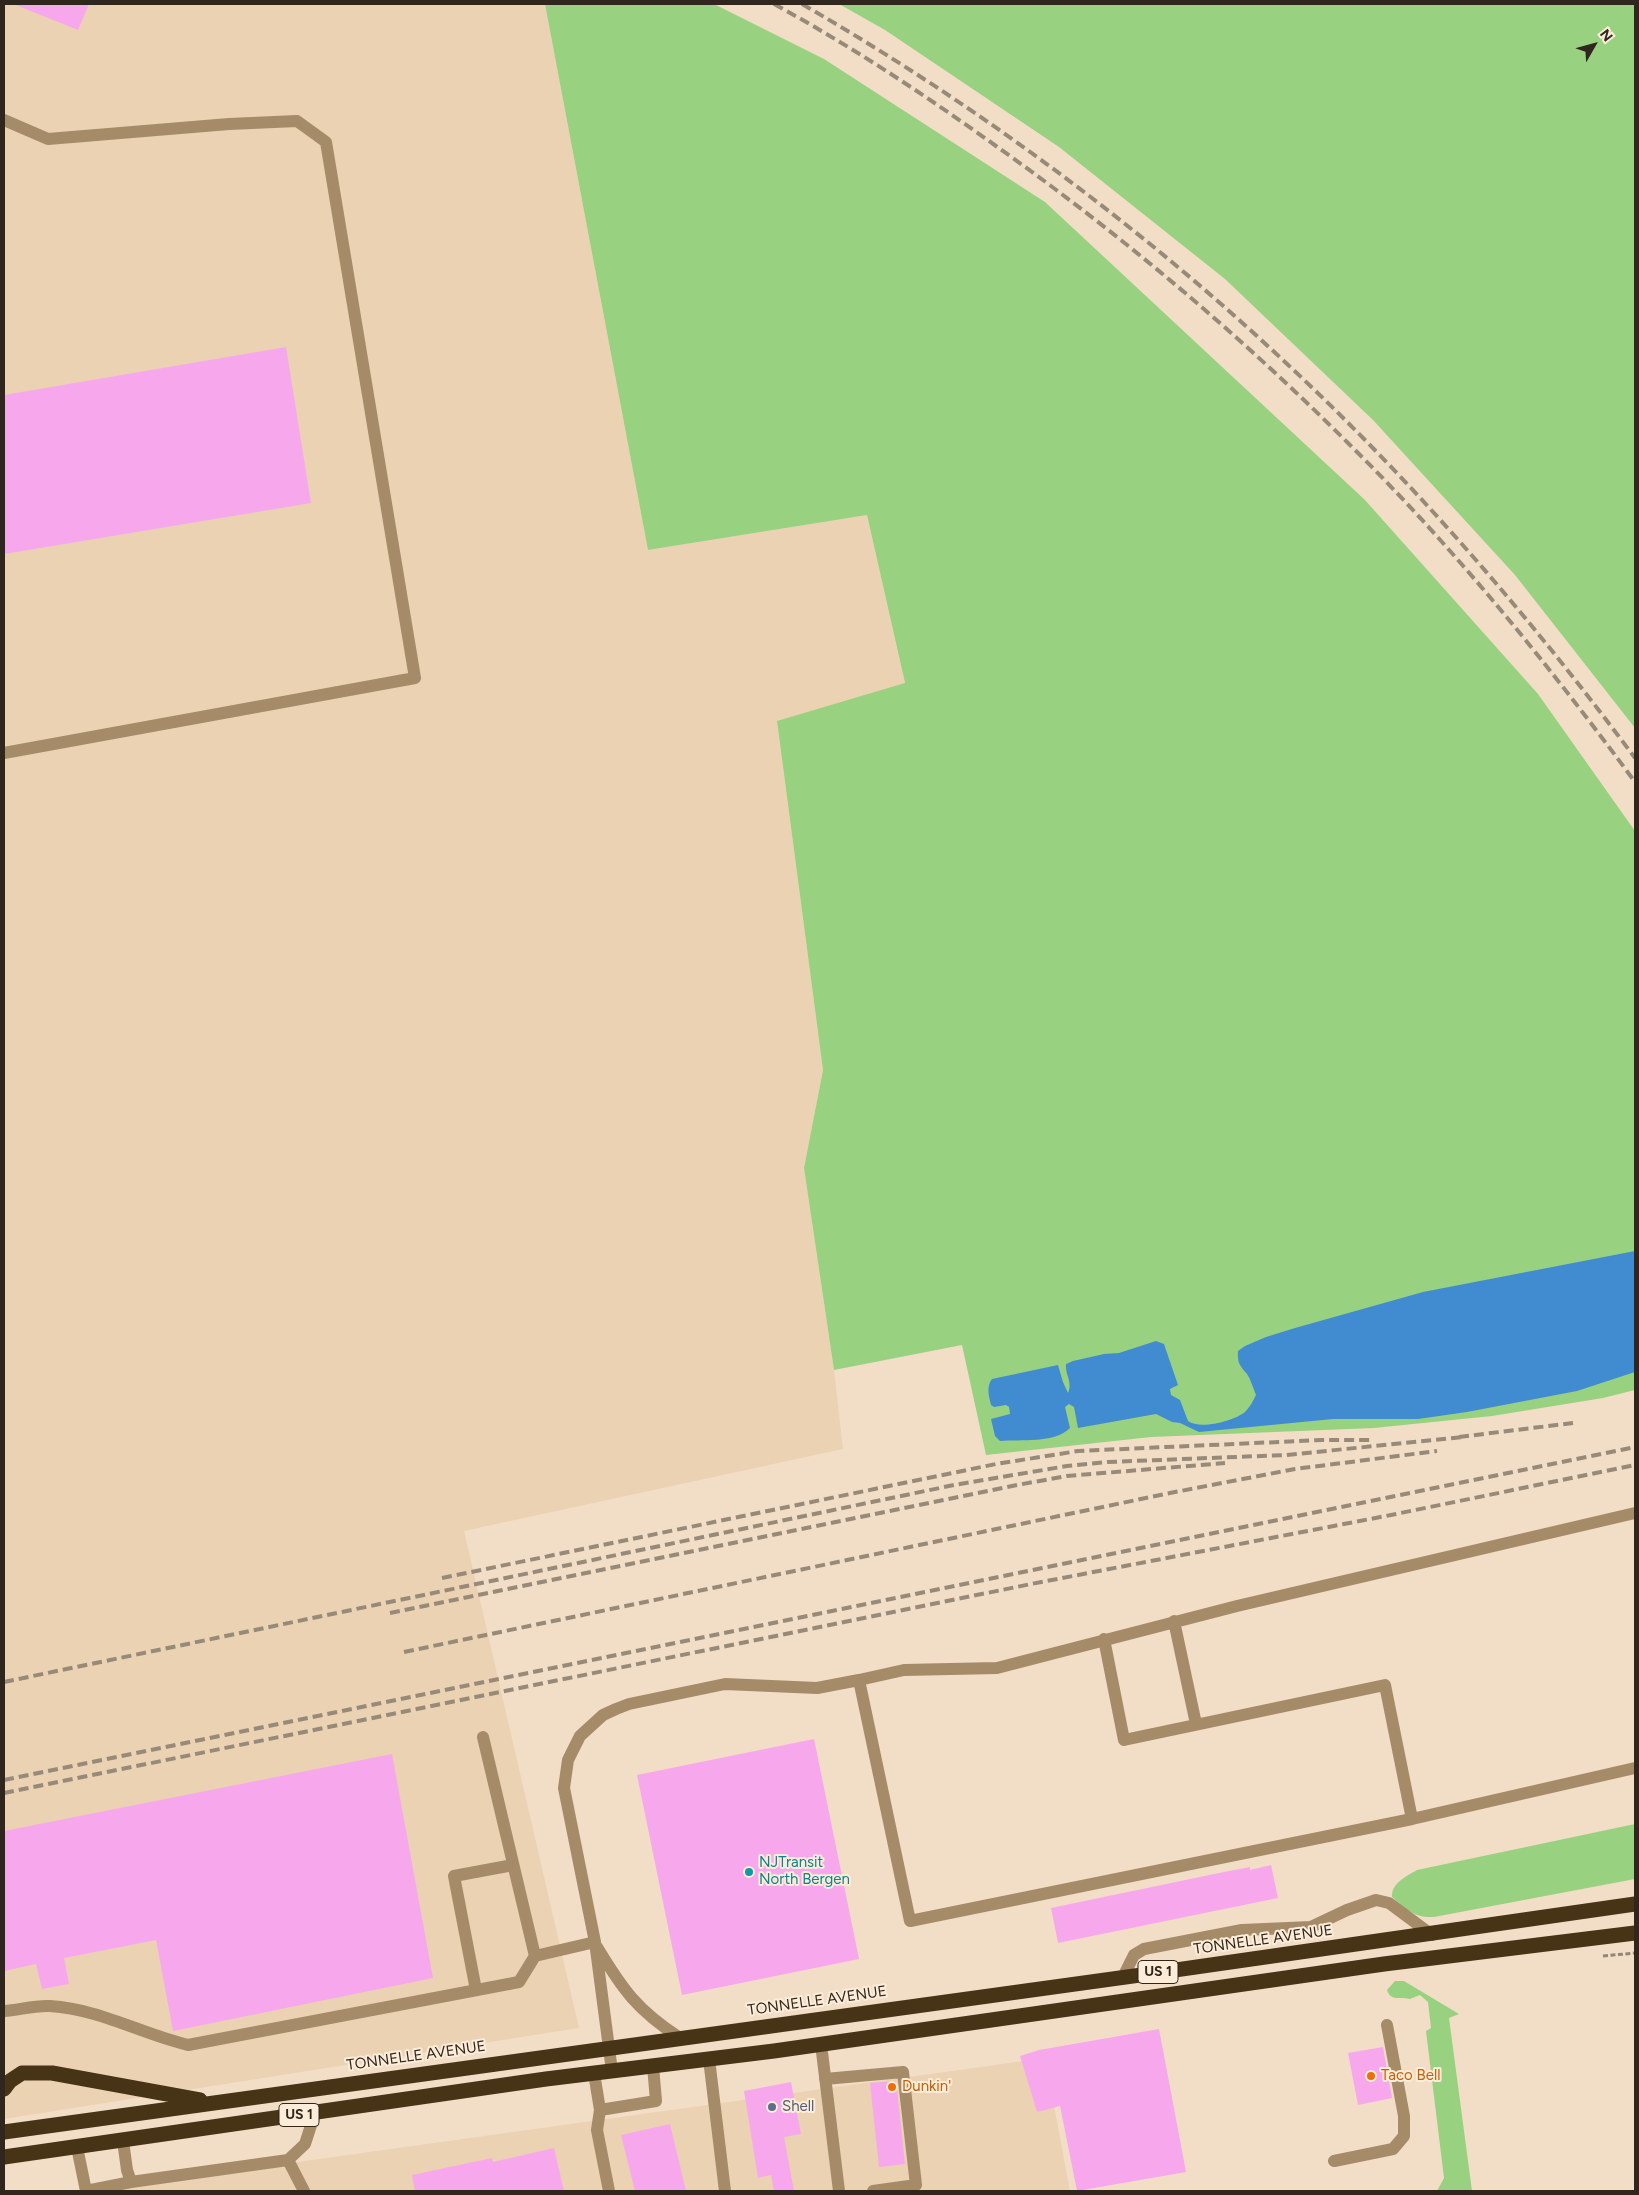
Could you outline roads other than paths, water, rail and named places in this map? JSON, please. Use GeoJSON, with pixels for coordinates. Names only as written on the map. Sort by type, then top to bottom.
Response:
{"type":"FeatureCollection","features":[{"type":"Feature","properties":{"kind":"highway","name":"TONNELLE AVENUE"},"geometry":{"type":"LineString","coordinates":[[4,2132],[609,2046],[680,2038],[1432,1934],[1635,1904]]}},
{"type":"Feature","properties":{"kind":"highway","name":"US 1"},"geometry":{"type":"LineString","coordinates":[[4,2158],[594,2073],[821,2044],[1384,1964],[1635,1932]]}},
{"type":"Feature","properties":{"kind":"highway"},"geometry":{"type":"LineString","coordinates":[[4,2089],[10,2081],[22,2073],[52,2073],[214,2102]]}},
{"type":"Feature","properties":{"kind":"lane"},"geometry":{"type":"LineString","coordinates":[[4,120],[48,139],[229,124],[297,121],[326,142],[415,678],[4,753]]}},
{"type":"Feature","properties":{"kind":"lane"},"geometry":{"type":"LineString","coordinates":[[612,2071],[595,1942],[564,1788],[564,1774],[572,1749],[580,1736],[603,1715],[629,1704],[725,1684],[817,1688],[904,1670],[997,1668],[1104,1639],[1635,1513]]}},
{"type":"Feature","properties":{"kind":"lane"},"geometry":{"type":"LineString","coordinates":[[1174,1622],[1196,1724]]}},
{"type":"Feature","properties":{"kind":"lane"},"geometry":{"type":"LineString","coordinates":[[1104,1639],[1124,1740],[1385,1685],[1412,1819]]}},
{"type":"Feature","properties":{"kind":"lane"},"geometry":{"type":"LineString","coordinates":[[859,1680],[910,1921],[1412,1819],[1635,1768]]}},
{"type":"Feature","properties":{"kind":"lane"},"geometry":{"type":"LineString","coordinates":[[4,2011],[50,2006],[110,2018],[164,2039],[188,2045],[519,1982],[535,1956],[483,1737]]}},
{"type":"Feature","properties":{"kind":"lane"},"geometry":{"type":"LineString","coordinates":[[476,1990],[454,1876],[513,1865]]}},
{"type":"Feature","properties":{"kind":"lane"},"geometry":{"type":"LineString","coordinates":[[1123,1977],[1134,1955],[1144,1949],[1242,1930],[1311,1927],[1347,1910],[1376,1900],[1389,1903],[1432,1934]]}},
{"type":"Feature","properties":{"kind":"lane"},"geometry":{"type":"LineString","coordinates":[[535,1956],[595,1942]]}},
{"type":"Feature","properties":{"kind":"lane"},"geometry":{"type":"LineString","coordinates":[[595,1942],[634,2002],[657,2023],[680,2038]]}},
{"type":"Feature","properties":{"kind":"lane"},"geometry":{"type":"LineString","coordinates":[[1334,2161],[1393,2149],[1404,2136],[1404,2116],[1387,2025]]}},
{"type":"Feature","properties":{"kind":"lane"},"geometry":{"type":"LineString","coordinates":[[821,2044],[839,2191]]}},
{"type":"Feature","properties":{"kind":"lane"},"geometry":{"type":"LineString","coordinates":[[709,2059],[725,2191]]}},
{"type":"Feature","properties":{"kind":"lane"},"geometry":{"type":"LineString","coordinates":[[600,2110],[656,2101],[653,2066]]}},
{"type":"Feature","properties":{"kind":"lane"},"geometry":{"type":"LineString","coordinates":[[825,2079],[903,2072],[916,2185],[873,2191]]}},
{"type":"Feature","properties":{"kind":"lane"},"geometry":{"type":"LineString","coordinates":[[594,2073],[600,2110],[597,2130],[609,2191]]}},
{"type":"Feature","properties":{"kind":"lane"},"geometry":{"type":"LineString","coordinates":[[77,2147],[86,2191],[131,2182],[288,2160],[305,2144],[315,2113]]}},
{"type":"Feature","properties":{"kind":"lane"},"geometry":{"type":"LineString","coordinates":[[123,2141],[126,2170],[131,2182]]}},
{"type":"Feature","properties":{"kind":"lane"},"geometry":{"type":"LineString","coordinates":[[288,2160],[304,2191]]}},
{"type":"Feature","properties":{"kind":"water"},"geometry":{"type":"Polygon","coordinates":[[[1635,1251],[1635,1372],[1577,1391],[1467,1412],[1418,1419],[1333,1419],[1199,1432],[1156,1414],[1078,1428],[1074,1407],[1069,1404],[1065,1407],[1070,1428],[1063,1433],[1046,1439],[1027,1440],[1000,1441],[995,1436],[991,1419],[1010,1414],[1009,1407],[1006,1405],[994,1407],[991,1405],[989,1388],[992,1379],[1058,1365],[1068,1393],[1070,1385],[1066,1364],[1104,1354],[1119,1353],[1156,1341],[1164,1344],[1178,1385],[1170,1389],[1171,1395],[1180,1400],[1188,1421],[1200,1425],[1217,1423],[1240,1415],[1253,1402],[1256,1395],[1248,1376],[1240,1364],[1238,1351],[1266,1337],[1423,1292],[1635,1251]]]}},
{"type":"Feature","properties":{"kind":"railway"},"geometry":{"type":"LineString","coordinates":[[774,4],[887,72],[969,127],[1090,215],[1224,326],[1351,446],[1464,566],[1569,694],[1635,782]]}},
{"type":"Feature","properties":{"kind":"railway"},"geometry":{"type":"LineString","coordinates":[[802,4],[930,83],[1054,169],[1172,262],[1229,311],[1333,408],[1425,503],[1512,602],[1635,758]]}},
{"type":"Feature","properties":{"kind":"railway"},"geometry":{"type":"LineString","coordinates":[[1459,1437],[1573,1423]]}},
{"type":"Feature","properties":{"kind":"railway"},"geometry":{"type":"LineString","coordinates":[[4,1682],[954,1485],[1067,1466],[1108,1462],[1286,1455],[1464,1437]]}},
{"type":"Feature","properties":{"kind":"railway"},"geometry":{"type":"LineString","coordinates":[[442,1578],[996,1464],[1078,1451],[1322,1440],[1374,1440]]}},
{"type":"Feature","properties":{"kind":"railway"},"geometry":{"type":"LineString","coordinates":[[4,1780],[1635,1447]]}},
{"type":"Feature","properties":{"kind":"railway"},"geometry":{"type":"LineString","coordinates":[[404,1652],[1170,1493],[1295,1469],[1437,1451]]}},
{"type":"Feature","properties":{"kind":"railway"},"geometry":{"type":"LineString","coordinates":[[390,1613],[1067,1476],[1225,1463]]}},
{"type":"Feature","properties":{"kind":"railway"},"geometry":{"type":"LineString","coordinates":[[4,1793],[1031,1584],[1391,1515],[1635,1465]]}},
{"type":"Feature","properties":{"kind":"place","name":"NJTransit North Bergen"},"geometry":{"type":"Point","coordinates":[749,1872]}},
{"type":"Feature","properties":{"kind":"place","name":"Taco Bell"},"geometry":{"type":"Point","coordinates":[1371,2076]}},
{"type":"Feature","properties":{"kind":"place","name":"Dunkin'"},"geometry":{"type":"Point","coordinates":[892,2087]}},
{"type":"Feature","properties":{"kind":"place","name":"Shell"},"geometry":{"type":"Point","coordinates":[772,2107]}}]}
